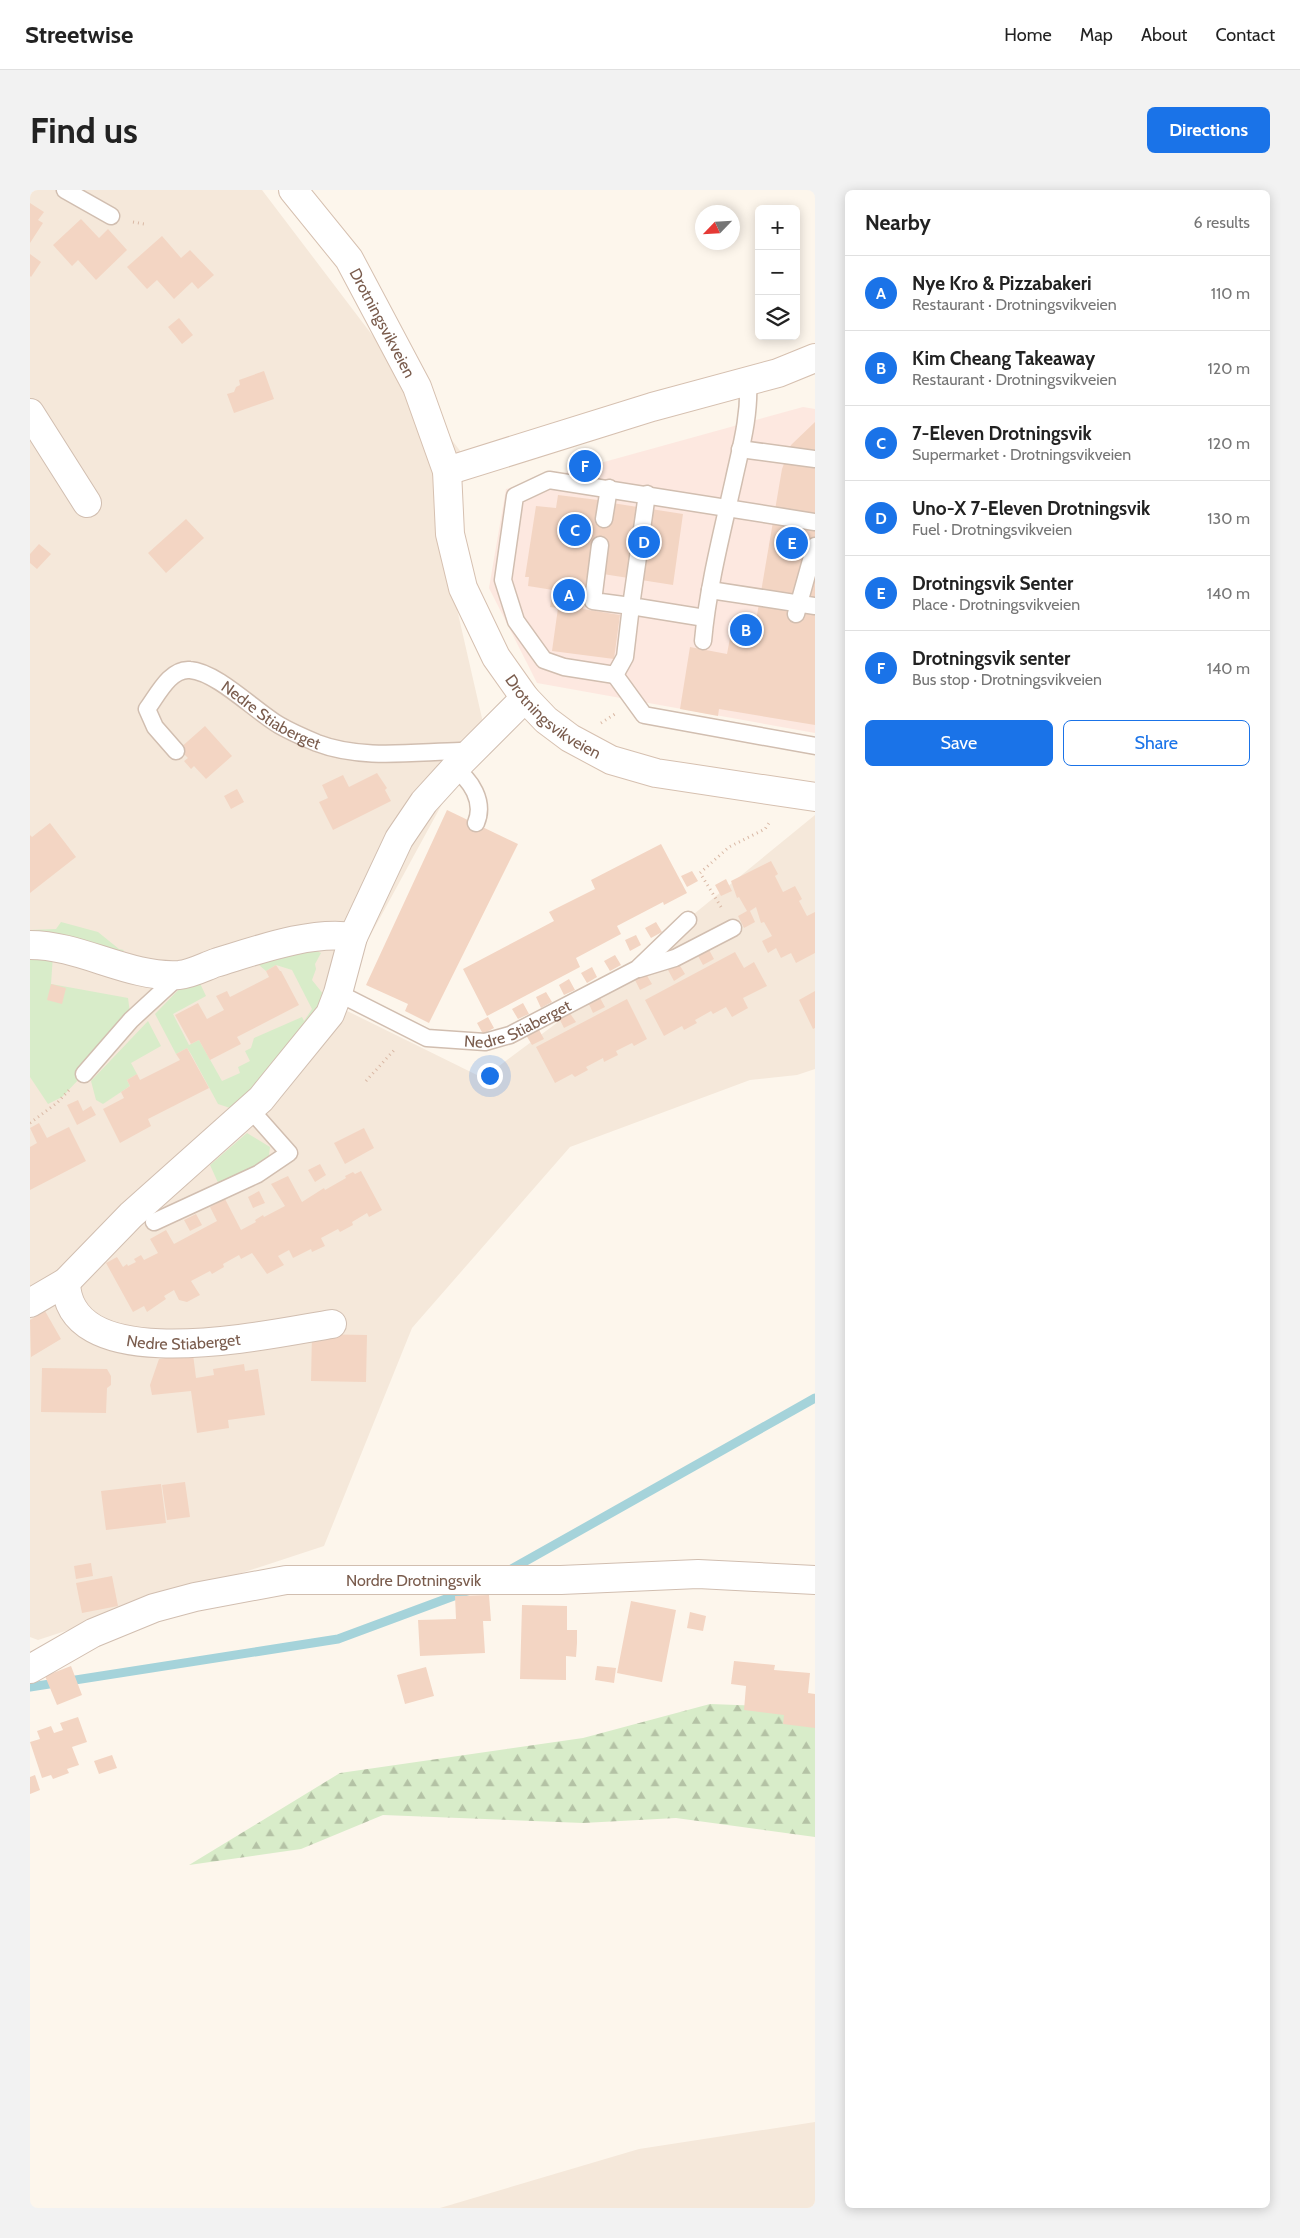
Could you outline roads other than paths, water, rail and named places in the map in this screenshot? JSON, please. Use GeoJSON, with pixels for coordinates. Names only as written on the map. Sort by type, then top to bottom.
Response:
{"type":"FeatureCollection","features":[{"type":"Feature","properties":{"kind":"street","name":"Drotningsvikveien"},"geometry":{"type":"LineString","coordinates":[[293,190],[349,259],[417,387],[446,471],[450,534],[463,588],[496,657],[525,698],[546,720],[570,738],[611,760],[656,773],[815,797]]}},
{"type":"Feature","properties":{"kind":"street"},"geometry":{"type":"LineString","coordinates":[[446,471],[652,407],[778,373],[815,358]]}},
{"type":"Feature","properties":{"kind":"street"},"geometry":{"type":"LineString","coordinates":[[30,413],[87,503]]}},
{"type":"Feature","properties":{"kind":"street"},"geometry":{"type":"LineString","coordinates":[[30,1303],[66,1282],[131,1214],[265,1094],[330,1014],[353,937],[399,839],[424,802],[460,762],[525,698]]}},
{"type":"Feature","properties":{"kind":"street"},"geometry":{"type":"LineString","coordinates":[[30,945],[52,945],[139,971],[180,975],[282,942],[342,935],[353,937]]}},
{"type":"Feature","properties":{"kind":"street","name":"Nedre Stiaberget"},"geometry":{"type":"LineString","coordinates":[[66,1282],[66,1294],[78,1316],[100,1333],[114,1338],[162,1345],[226,1340],[332,1324]]}},
{"type":"Feature","properties":{"kind":"street","name":"Nordre Drotningsvik"},"geometry":{"type":"LineString","coordinates":[[30,1669],[93,1633],[154,1608],[195,1597],[286,1580],[560,1580],[698,1574],[815,1580]]}},
{"type":"Feature","properties":{"kind":"lane"},"geometry":{"type":"LineString","coordinates":[[65,190],[111,216]]}},
{"type":"Feature","properties":{"kind":"lane"},"geometry":{"type":"LineString","coordinates":[[703,641],[710,590],[749,400],[748,381]]}},
{"type":"Feature","properties":{"kind":"lane"},"geometry":{"type":"LineString","coordinates":[[740,449],[815,459]]}},
{"type":"Feature","properties":{"kind":"lane"},"geometry":{"type":"LineString","coordinates":[[815,522],[549,480],[515,496],[503,580],[516,621],[544,660],[564,666],[615,675],[644,715],[815,746]]}},
{"type":"Feature","properties":{"kind":"lane"},"geometry":{"type":"LineString","coordinates":[[604,519],[609,488]]}},
{"type":"Feature","properties":{"kind":"lane"},"geometry":{"type":"LineString","coordinates":[[615,675],[625,657],[647,494]]}},
{"type":"Feature","properties":{"kind":"lane"},"geometry":{"type":"LineString","coordinates":[[600,544],[593,601],[705,618]]}},
{"type":"Feature","properties":{"kind":"lane"},"geometry":{"type":"LineString","coordinates":[[796,614],[815,546]]}},
{"type":"Feature","properties":{"kind":"lane"},"geometry":{"type":"LineString","coordinates":[[710,590],[815,606]]}},
{"type":"Feature","properties":{"kind":"lane","name":"Nedre Stiaberget"},"geometry":{"type":"LineString","coordinates":[[176,751],[155,727],[147,709],[168,678],[188,670],[206,674],[279,725],[318,743],[346,750],[370,752],[460,752],[460,762]]}},
{"type":"Feature","properties":{"kind":"lane"},"geometry":{"type":"LineString","coordinates":[[460,762],[465,776],[477,796],[480,816],[476,823]]}},
{"type":"Feature","properties":{"kind":"lane","name":"Nedre Stiaberget"},"geometry":{"type":"LineString","coordinates":[[637,969],[688,920]]}},
{"type":"Feature","properties":{"kind":"lane","name":"Nedre Stiaberget"},"geometry":{"type":"LineString","coordinates":[[338,992],[427,1038],[485,1042],[510,1035],[637,969],[675,958],[734,928]]}},
{"type":"Feature","properties":{"kind":"lane"},"geometry":{"type":"LineString","coordinates":[[84,1074],[132,1020],[180,975]]}},
{"type":"Feature","properties":{"kind":"lane"},"geometry":{"type":"LineString","coordinates":[[154,1222],[258,1174],[290,1153],[250,1109]]}},
{"type":"Feature","properties":{"kind":"waterway"},"geometry":{"type":"LineString","coordinates":[[508,1571],[815,1398]]}},
{"type":"Feature","properties":{"kind":"waterway"},"geometry":{"type":"LineString","coordinates":[[30,1687],[338,1639],[470,1590]]}},
{"type":"Feature","properties":{"kind":"place","name":"Drotningsvik senter"},"geometry":{"type":"Point","coordinates":[585,466]}},
{"type":"Feature","properties":{"kind":"place","name":"7-Eleven Drotningsvik"},"geometry":{"type":"Point","coordinates":[575,530]}},
{"type":"Feature","properties":{"kind":"place","name":"Uno-X 7-Eleven Drotningsvik"},"geometry":{"type":"Point","coordinates":[644,542]}},
{"type":"Feature","properties":{"kind":"place","name":"Drotningsvik Senter"},"geometry":{"type":"Point","coordinates":[792,543]}},
{"type":"Feature","properties":{"kind":"place","name":"Nye Kro & Pizzabakeri"},"geometry":{"type":"Point","coordinates":[569,595]}},
{"type":"Feature","properties":{"kind":"place","name":"Kim Cheang Takeaway"},"geometry":{"type":"Point","coordinates":[746,630]}}]}
